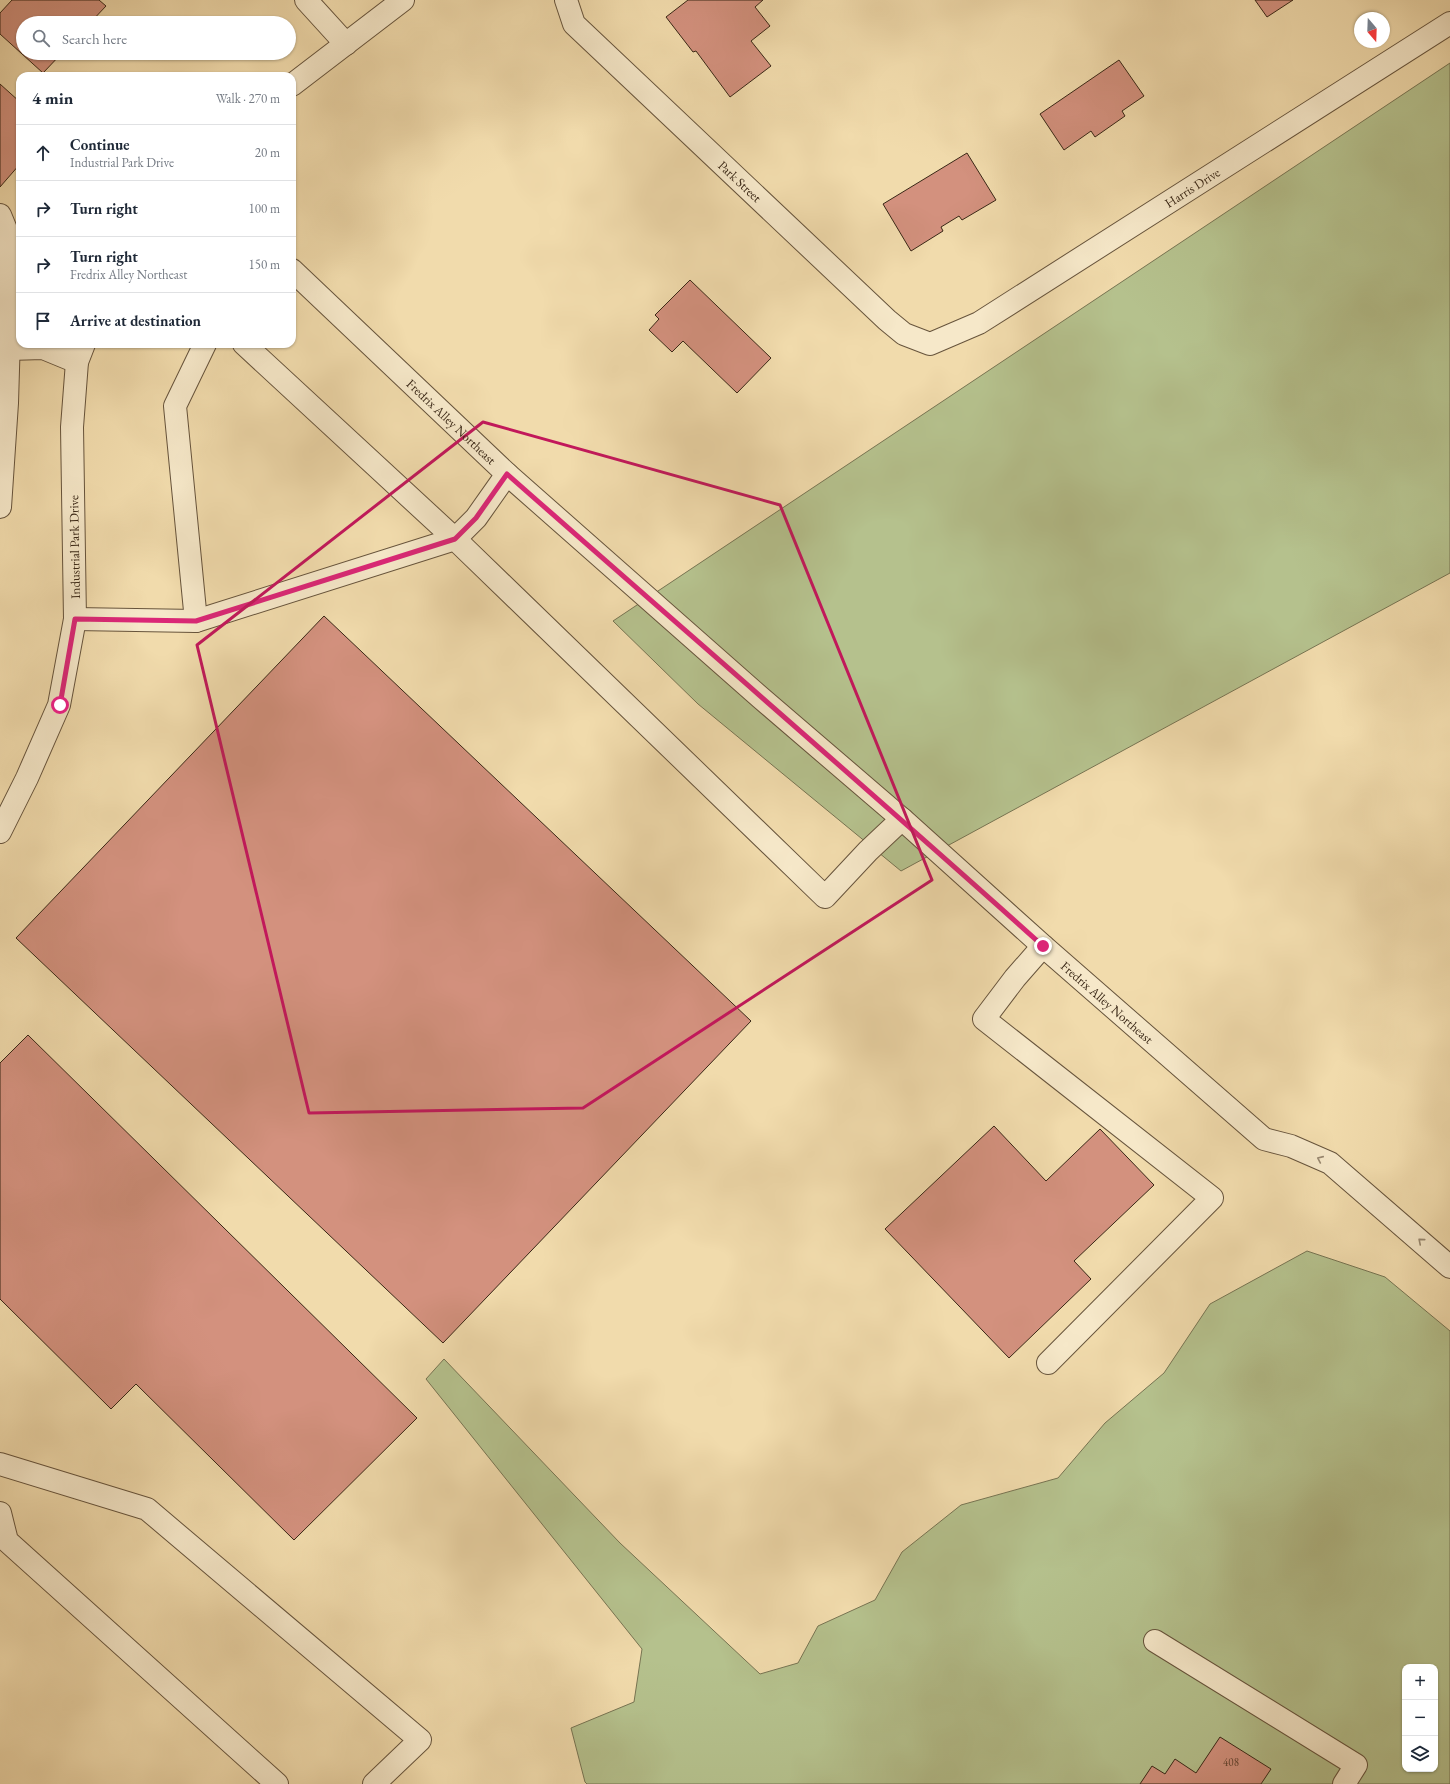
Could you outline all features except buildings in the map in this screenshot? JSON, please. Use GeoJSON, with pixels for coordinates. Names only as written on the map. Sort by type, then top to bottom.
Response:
{"type":"FeatureCollection","features":[{"type":"Feature","properties":{"kind":"street"},"geometry":{"type":"LineString","coordinates":[[306,0],[346,44]]}},
{"type":"Feature","properties":{"kind":"street"},"geometry":{"type":"LineString","coordinates":[[296,82],[403,0]]}},
{"type":"Feature","properties":{"kind":"street","name":"Park Street"},"geometry":{"type":"LineString","coordinates":[[565,1],[574,24],[882,315],[904,334],[930,344]]}},
{"type":"Feature","properties":{"kind":"street","name":"Harris Drive"},"geometry":{"type":"LineString","coordinates":[[930,344],[979,323],[1450,23]]}},
{"type":"Feature","properties":{"kind":"street"},"geometry":{"type":"LineString","coordinates":[[0,215],[7,232],[11,269],[9,349],[4,398],[0,507]]}},
{"type":"Feature","properties":{"kind":"street","name":"Fredrix Alley Northeast"},"geometry":{"type":"LineString","coordinates":[[296,274],[507,474],[761,698],[902,819],[1043,946],[1264,1139],[1291,1146],[1330,1163],[1450,1267]]}},
{"type":"Feature","properties":{"kind":"street"},"geometry":{"type":"LineString","coordinates":[[9,349],[43,348],[80,353]]}},
{"type":"Feature","properties":{"kind":"street"},"geometry":{"type":"LineString","coordinates":[[196,621],[175,406],[203,348]]}},
{"type":"Feature","properties":{"kind":"street"},"geometry":{"type":"LineString","coordinates":[[248,348],[455,539],[825,897],[868,851],[902,819]]}},
{"type":"Feature","properties":{"kind":"street","name":"Industrial Park Drive"},"geometry":{"type":"LineString","coordinates":[[2,824],[60,705],[75,619],[72,427],[80,353]]}},
{"type":"Feature","properties":{"kind":"street"},"geometry":{"type":"LineString","coordinates":[[75,619],[196,621],[455,539],[476,518],[507,474]]}},
{"type":"Feature","properties":{"kind":"street"},"geometry":{"type":"LineString","coordinates":[[1043,946],[1015,978],[984,1019],[1212,1198],[1048,1363]]}},
{"type":"Feature","properties":{"kind":"street"},"geometry":{"type":"LineString","coordinates":[[0,1464],[147,1510],[420,1740],[374,1784]]}},
{"type":"Feature","properties":{"kind":"street"},"geometry":{"type":"LineString","coordinates":[[0,1513],[7,1541],[277,1784]]}},
{"type":"Feature","properties":{"kind":"street"},"geometry":{"type":"LineString","coordinates":[[1155,1641],[1356,1765],[1344,1784]]}},
{"type":"Feature","properties":{"kind":"highlighted area"},"geometry":{"type":"Polygon","coordinates":[[[483,422],[780,505],[932,880],[583,1108],[309,1113],[197,645],[483,422]]]}},
{"type":"Feature","properties":{"kind":"green space"},"geometry":{"type":"Polygon","coordinates":[[[1450,63],[1450,573],[901,871],[698,704],[613,621],[1450,63]]]}},
{"type":"Feature","properties":{"kind":"green space"},"geometry":{"type":"Polygon","coordinates":[[[1307,1251],[1385,1277],[1450,1331],[1450,1784],[587,1784],[585,1782],[571,1728],[634,1702],[642,1649],[426,1379],[444,1359],[620,1543],[760,1674],[798,1663],[818,1626],[875,1600],[902,1552],[961,1505],[1058,1478],[1105,1423],[1164,1373],[1210,1304],[1307,1251]]]}},
{"type":"Feature","properties":{"kind":"route"},"geometry":{"type":"LineString","coordinates":[[60,705],[75,619],[196,621],[455,539],[476,518],[507,474],[761,698],[902,819],[1043,946]]}}]}
